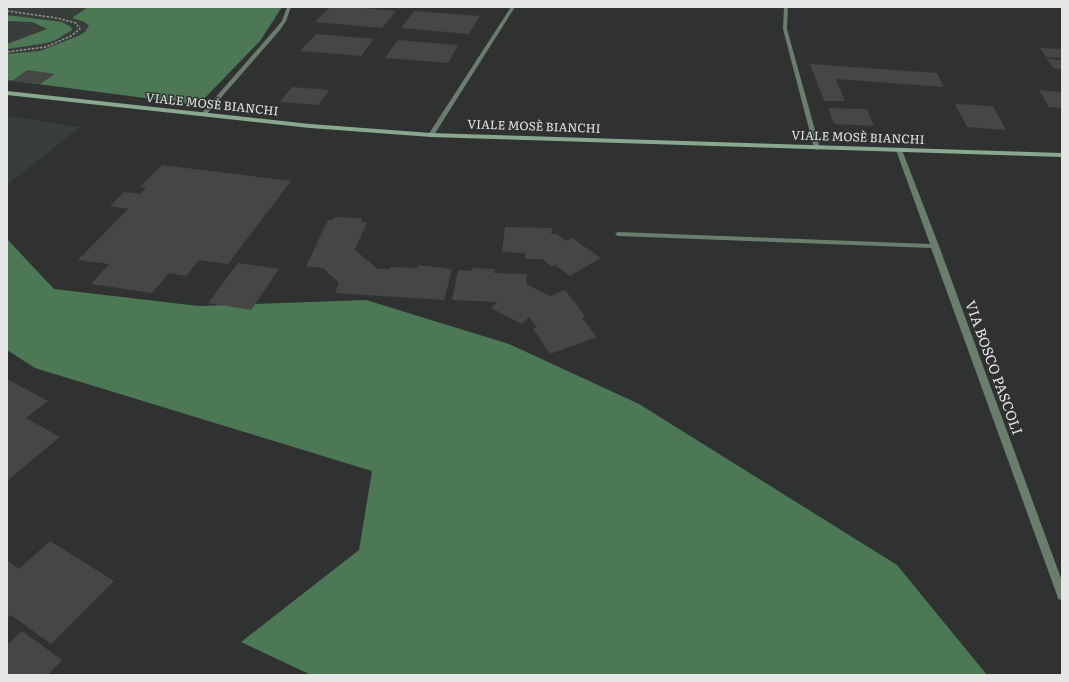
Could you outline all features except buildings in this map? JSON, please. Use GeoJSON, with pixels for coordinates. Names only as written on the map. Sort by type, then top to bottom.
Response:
{"type":"FeatureCollection","features":[{"type":"Feature","properties":{"kind":"main road","name":"VIALE MOSÈ BIANCHI"},"geometry":{"type":"LineString","coordinates":[[7,93],[203,116],[310,126],[431,134],[1062,155]]}},
{"type":"Feature","properties":{"kind":"street"},"geometry":{"type":"LineString","coordinates":[[203,116],[278,29],[284,21],[289,7]]}},
{"type":"Feature","properties":{"kind":"street"},"geometry":{"type":"LineString","coordinates":[[431,134],[513,7]]}},
{"type":"Feature","properties":{"kind":"street"},"geometry":{"type":"LineString","coordinates":[[786,7],[785,29],[817,148]]}},
{"type":"Feature","properties":{"kind":"street","name":"VIA BOSCO PASCOLI"},"geometry":{"type":"LineString","coordinates":[[899,150],[1062,595]]}},
{"type":"Feature","properties":{"kind":"street"},"geometry":{"type":"LineString","coordinates":[[618,234],[934,246]]}},
{"type":"Feature","properties":{"kind":"path"},"geometry":{"type":"LineString","coordinates":[[7,11],[57,18],[76,23],[80,30],[71,36],[46,47],[7,52]]}},
{"type":"Feature","properties":{"kind":"shaded area"},"geometry":{"type":"Polygon","coordinates":[[[7,7],[147,7],[7,80],[7,7]]]}},
{"type":"Feature","properties":{"kind":"shaded area"},"geometry":{"type":"Polygon","coordinates":[[[7,116],[80,127],[7,185],[7,116]]]}},
{"type":"Feature","properties":{"kind":"green space"},"geometry":{"type":"Polygon","coordinates":[[[88,7],[282,7],[260,41],[198,105],[7,80],[7,54],[40,51],[85,32],[89,26],[85,22],[72,18],[88,7]]]}},
{"type":"Feature","properties":{"kind":"green space"},"geometry":{"type":"Polygon","coordinates":[[[7,15],[62,22],[71,27],[72,30],[54,41],[7,49],[7,44],[47,29],[32,22],[7,21],[7,15]]]}},
{"type":"Feature","properties":{"kind":"green space"},"geometry":{"type":"Polygon","coordinates":[[[7,239],[54,289],[198,306],[366,300],[509,344],[639,404],[897,565],[987,675],[311,675],[241,642],[359,550],[372,471],[35,368],[7,350],[7,239]]]}}]}
